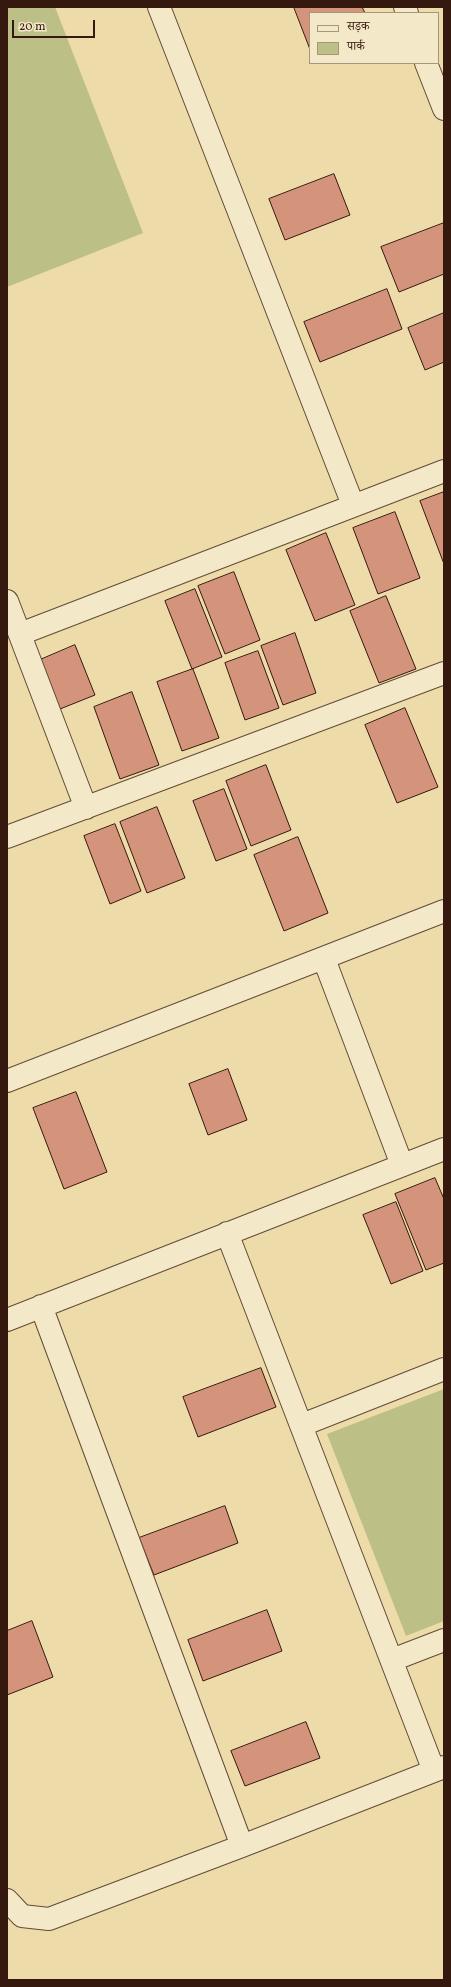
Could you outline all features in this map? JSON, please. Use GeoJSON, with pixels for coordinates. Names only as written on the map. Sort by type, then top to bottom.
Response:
{"type":"FeatureCollection","features":[{"type":"Feature","properties":{"kind":"street"},"geometry":{"type":"LineString","coordinates":[[159,7],[352,505]]}},
{"type":"Feature","properties":{"kind":"street"},"geometry":{"type":"LineString","coordinates":[[426,64],[444,109]]}},
{"type":"Feature","properties":{"kind":"street"},"geometry":{"type":"LineString","coordinates":[[20,634],[352,505],[444,471]]}},
{"type":"Feature","properties":{"kind":"street"},"geometry":{"type":"LineString","coordinates":[[7,601],[86,808]]}},
{"type":"Feature","properties":{"kind":"street"},"geometry":{"type":"LineString","coordinates":[[7,837],[444,673]]}},
{"type":"Feature","properties":{"kind":"street"},"geometry":{"type":"LineString","coordinates":[[7,1081],[324,960],[444,911]]}},
{"type":"Feature","properties":{"kind":"street"},"geometry":{"type":"LineString","coordinates":[[324,960],[402,1165]]}},
{"type":"Feature","properties":{"kind":"street"},"geometry":{"type":"LineString","coordinates":[[7,1320],[444,1148]]}},
{"type":"Feature","properties":{"kind":"street"},"geometry":{"type":"LineString","coordinates":[[7,1900],[22,1916],[49,1920],[439,1769],[392,1660],[228,1233]]}},
{"type":"Feature","properties":{"kind":"street"},"geometry":{"type":"LineString","coordinates":[[41,1306],[242,1846]]}},
{"type":"Feature","properties":{"kind":"street"},"geometry":{"type":"LineString","coordinates":[[302,1425],[444,1369]]}},
{"type":"Feature","properties":{"kind":"street"},"geometry":{"type":"LineString","coordinates":[[392,1660],[444,1640]]}},
{"type":"Feature","properties":{"kind":"green space"},"geometry":{"type":"Polygon","coordinates":[[[7,7],[55,7],[143,233],[7,287],[7,7]]]}},
{"type":"Feature","properties":{"kind":"green space"},"geometry":{"type":"Polygon","coordinates":[[[444,1389],[444,1621],[406,1636],[327,1434],[444,1389]]]}},
{"type":"Feature","properties":{"kind":"building"},"geometry":{"type":"Polygon","coordinates":[[[294,7],[362,7],[364,12],[309,12],[309,46],[294,7]]]}},
{"type":"Feature","properties":{"kind":"building"},"geometry":{"type":"Polygon","coordinates":[[[334,174],[350,215],[285,240],[269,199],[334,174]]]}},
{"type":"Feature","properties":{"kind":"building"},"geometry":{"type":"Polygon","coordinates":[[[444,223],[444,274],[399,292],[381,247],[444,223]]]}},
{"type":"Feature","properties":{"kind":"building"},"geometry":{"type":"Polygon","coordinates":[[[387,289],[402,329],[320,362],[304,322],[387,289]]]}},
{"type":"Feature","properties":{"kind":"building"},"geometry":{"type":"Polygon","coordinates":[[[444,313],[444,362],[425,370],[408,328],[444,313]]]}},
{"type":"Feature","properties":{"kind":"building"},"geometry":{"type":"Polygon","coordinates":[[[444,492],[444,564],[420,501],[444,492]]]}},
{"type":"Feature","properties":{"kind":"building"},"geometry":{"type":"Polygon","coordinates":[[[395,512],[420,578],[378,594],[353,528],[395,512]]]}},
{"type":"Feature","properties":{"kind":"building"},"geometry":{"type":"Polygon","coordinates":[[[326,533],[355,605],[315,621],[286,550],[326,533]]]}},
{"type":"Feature","properties":{"kind":"building"},"geometry":{"type":"Polygon","coordinates":[[[234,572],[260,640],[225,654],[198,586],[234,572]]]}},
{"type":"Feature","properties":{"kind":"building"},"geometry":{"type":"Polygon","coordinates":[[[195,589],[222,657],[192,669],[165,601],[195,589]]]}},
{"type":"Feature","properties":{"kind":"building"},"geometry":{"type":"Polygon","coordinates":[[[386,596],[416,669],[379,683],[350,611],[386,596]]]}},
{"type":"Feature","properties":{"kind":"building"},"geometry":{"type":"Polygon","coordinates":[[[295,633],[316,693],[283,705],[261,646],[295,633]]]}},
{"type":"Feature","properties":{"kind":"building"},"geometry":{"type":"Polygon","coordinates":[[[75,645],[95,695],[60,709],[40,660],[75,645]]]}},
{"type":"Feature","properties":{"kind":"building"},"geometry":{"type":"Polygon","coordinates":[[[258,651],[279,708],[245,720],[225,663],[258,651]]]}},
{"type":"Feature","properties":{"kind":"building"},"geometry":{"type":"Polygon","coordinates":[[[193,669],[219,738],[182,751],[157,682],[193,669]]]}},
{"type":"Feature","properties":{"kind":"building"},"geometry":{"type":"Polygon","coordinates":[[[132,692],[159,765],[120,779],[94,707],[132,692]]]}},
{"type":"Feature","properties":{"kind":"building"},"geometry":{"type":"Polygon","coordinates":[[[405,708],[438,787],[397,803],[365,725],[405,708]]]}},
{"type":"Feature","properties":{"kind":"building"},"geometry":{"type":"Polygon","coordinates":[[[266,765],[291,830],[251,846],[226,781],[266,765]]]}},
{"type":"Feature","properties":{"kind":"building"},"geometry":{"type":"Polygon","coordinates":[[[224,789],[247,849],[216,861],[193,801],[224,789]]]}},
{"type":"Feature","properties":{"kind":"building"},"geometry":{"type":"Polygon","coordinates":[[[157,807],[185,878],[147,893],[120,822],[157,807]]]}},
{"type":"Feature","properties":{"kind":"building"},"geometry":{"type":"Polygon","coordinates":[[[115,824],[141,891],[110,904],[84,836],[115,824]]]}},
{"type":"Feature","properties":{"kind":"building"},"geometry":{"type":"Polygon","coordinates":[[[298,837],[328,913],[284,931],[254,855],[298,837]]]}},
{"type":"Feature","properties":{"kind":"building"},"geometry":{"type":"Polygon","coordinates":[[[228,1069],[247,1120],[208,1135],[189,1084],[228,1069]]]}},
{"type":"Feature","properties":{"kind":"building"},"geometry":{"type":"Polygon","coordinates":[[[76,1092],[107,1172],[64,1189],[33,1108],[76,1092]]]}},
{"type":"Feature","properties":{"kind":"building"},"geometry":{"type":"Polygon","coordinates":[[[435,1178],[444,1199],[444,1263],[426,1270],[395,1194],[435,1178]]]}},
{"type":"Feature","properties":{"kind":"building"},"geometry":{"type":"Polygon","coordinates":[[[396,1202],[423,1271],[391,1284],[363,1215],[396,1202]]]}},
{"type":"Feature","properties":{"kind":"building"},"geometry":{"type":"Polygon","coordinates":[[[261,1368],[276,1407],[198,1437],[183,1397],[261,1368]]]}},
{"type":"Feature","properties":{"kind":"building"},"geometry":{"type":"Polygon","coordinates":[[[225,1506],[238,1543],[154,1575],[139,1538],[225,1506]]]}},
{"type":"Feature","properties":{"kind":"building"},"geometry":{"type":"Polygon","coordinates":[[[267,1610],[282,1651],[203,1681],[188,1640],[267,1610]]]}},
{"type":"Feature","properties":{"kind":"building"},"geometry":{"type":"Polygon","coordinates":[[[32,1621],[53,1677],[7,1695],[7,1631],[32,1621]]]}},
{"type":"Feature","properties":{"kind":"building"},"geometry":{"type":"Polygon","coordinates":[[[306,1722],[320,1758],[245,1786],[231,1751],[306,1722]]]}}]}
